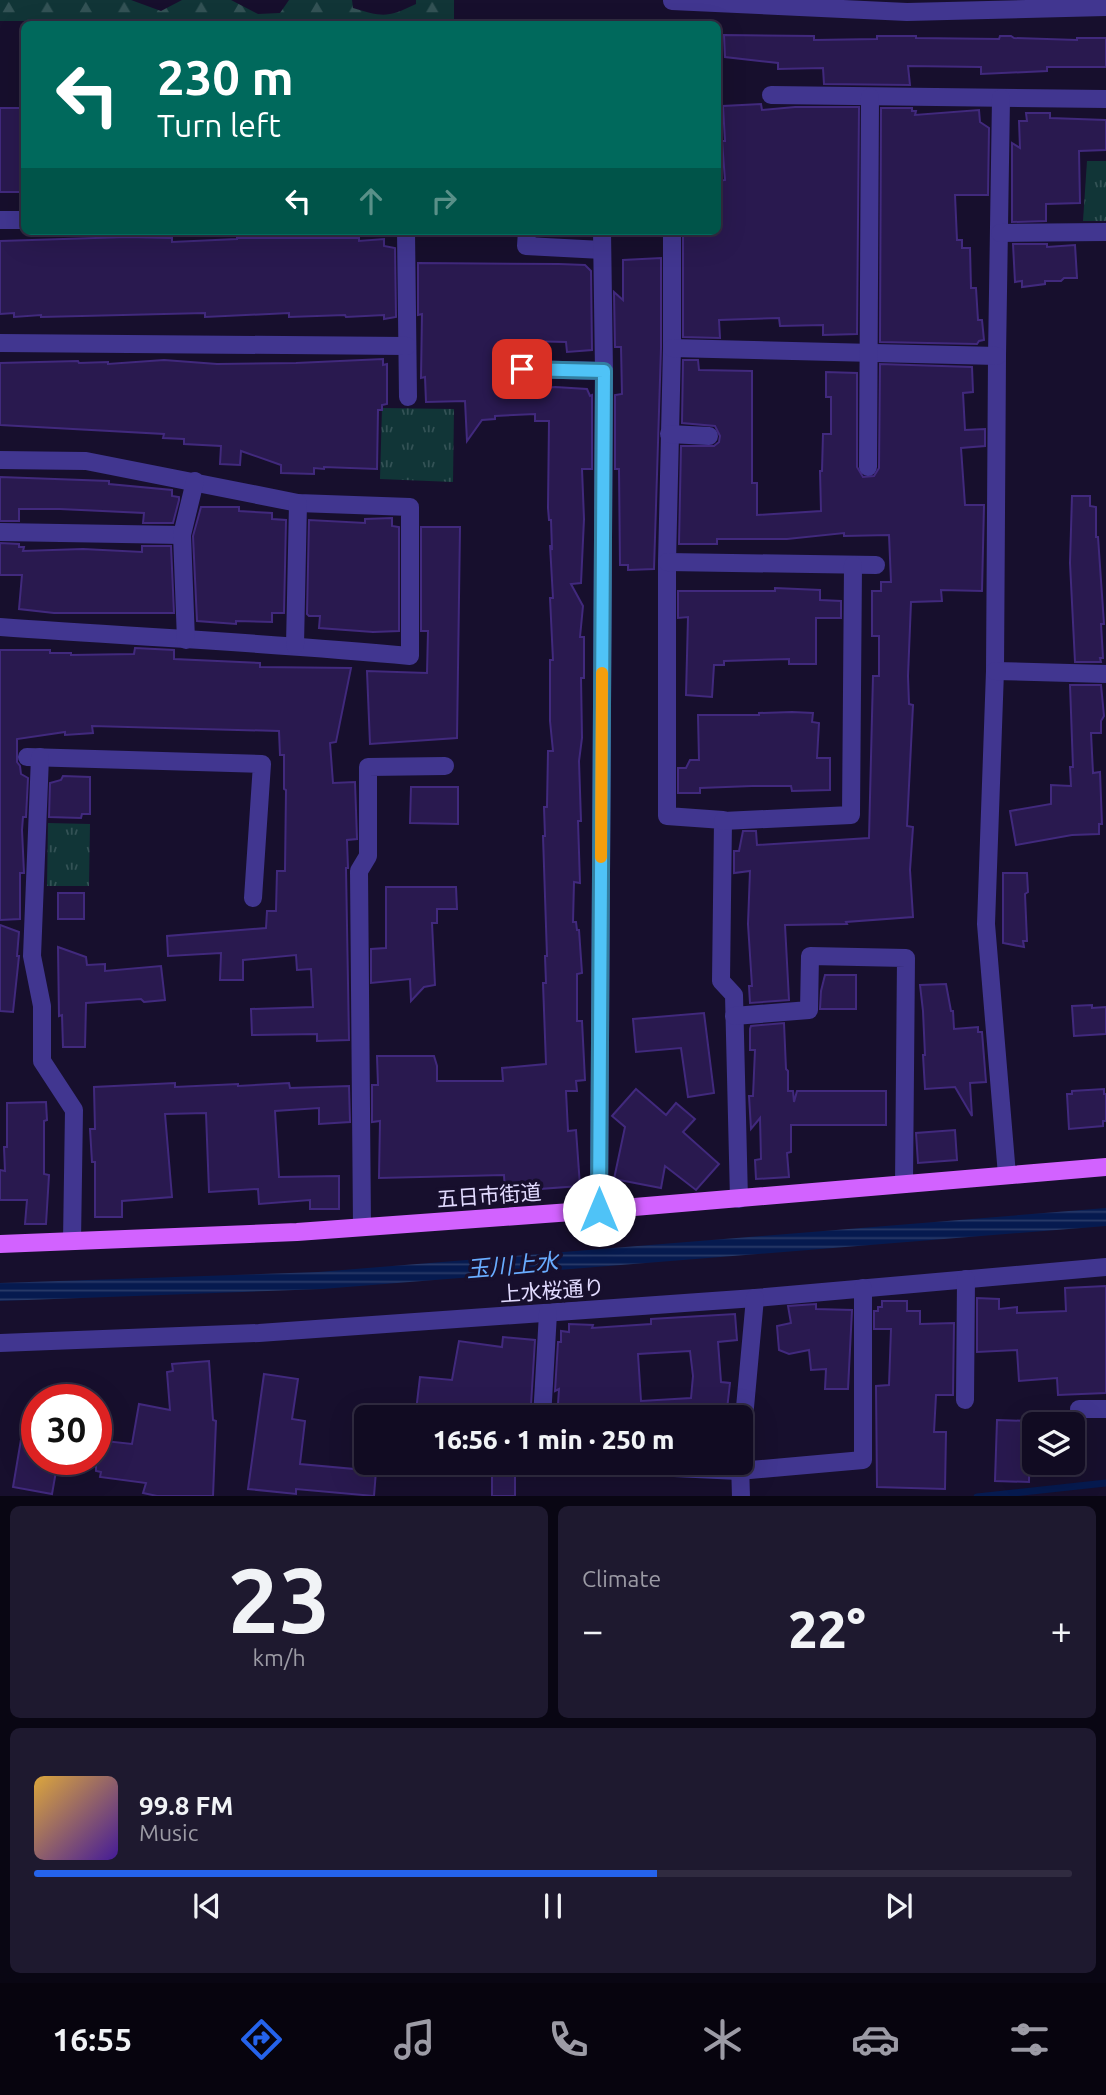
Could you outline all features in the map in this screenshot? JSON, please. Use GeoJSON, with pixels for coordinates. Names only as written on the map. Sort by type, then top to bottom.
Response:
{"type":"FeatureCollection","features":[{"type":"Feature","properties":{"kind":"main road","name":"五日市街道"},"geometry":{"type":"LineString","coordinates":[[0,1244],[297,1232],[739,1199],[1106,1167]]}},
{"type":"Feature","properties":{"kind":"street"},"geometry":{"type":"LineString","coordinates":[[672,1],[907,12],[1106,7]]}},
{"type":"Feature","properties":{"kind":"street"},"geometry":{"type":"LineString","coordinates":[[771,95],[1106,99]]}},
{"type":"Feature","properties":{"kind":"street"},"geometry":{"type":"LineString","coordinates":[[868,467],[870,97]]}},
{"type":"Feature","properties":{"kind":"street"},"geometry":{"type":"LineString","coordinates":[[1002,98],[995,671],[986,924],[1007,1175]]}},
{"type":"Feature","properties":{"kind":"street"},"geometry":{"type":"LineString","coordinates":[[0,220],[21,220]]}},
{"type":"Feature","properties":{"kind":"street"},"geometry":{"type":"LineString","coordinates":[[1000,233],[1106,232]]}},
{"type":"Feature","properties":{"kind":"street"},"geometry":{"type":"LineString","coordinates":[[406,235],[408,397]]}},
{"type":"Feature","properties":{"kind":"street"},"geometry":{"type":"LineString","coordinates":[[527,235],[526,246],[602,250]]}},
{"type":"Feature","properties":{"kind":"street"},"geometry":{"type":"LineString","coordinates":[[599,1210],[603,235]]}},
{"type":"Feature","properties":{"kind":"street"},"geometry":{"type":"LineString","coordinates":[[672,235],[667,562],[667,816],[723,821],[851,815],[853,565]]}},
{"type":"Feature","properties":{"kind":"street"},"geometry":{"type":"LineString","coordinates":[[0,343],[407,346]]}},
{"type":"Feature","properties":{"kind":"street"},"geometry":{"type":"LineString","coordinates":[[672,348],[867,355],[997,356]]}},
{"type":"Feature","properties":{"kind":"street"},"geometry":{"type":"LineString","coordinates":[[522,369],[604,371]]}},
{"type":"Feature","properties":{"kind":"street"},"geometry":{"type":"LineString","coordinates":[[669,434],[709,436]]}},
{"type":"Feature","properties":{"kind":"street"},"geometry":{"type":"LineString","coordinates":[[0,460],[86,461],[298,503],[410,507],[410,656],[295,645],[0,627]]}},
{"type":"Feature","properties":{"kind":"street"},"geometry":{"type":"LineString","coordinates":[[186,640],[182,536],[195,481]]}},
{"type":"Feature","properties":{"kind":"street"},"geometry":{"type":"LineString","coordinates":[[295,645],[298,503]]}},
{"type":"Feature","properties":{"kind":"street"},"geometry":{"type":"LineString","coordinates":[[0,532],[182,536]]}},
{"type":"Feature","properties":{"kind":"street"},"geometry":{"type":"LineString","coordinates":[[667,562],[876,565]]}},
{"type":"Feature","properties":{"kind":"street"},"geometry":{"type":"LineString","coordinates":[[995,671],[1106,674]]}},
{"type":"Feature","properties":{"kind":"street"},"geometry":{"type":"LineString","coordinates":[[72,1241],[74,1110],[42,1062],[42,1006],[32,956],[33,757],[262,764],[253,898]]}},
{"type":"Feature","properties":{"kind":"street"},"geometry":{"type":"LineString","coordinates":[[362,1226],[359,871],[368,856],[369,767],[445,766]]}},
{"type":"Feature","properties":{"kind":"street"},"geometry":{"type":"LineString","coordinates":[[723,821],[721,981],[734,995],[739,1199]]}},
{"type":"Feature","properties":{"kind":"street"},"geometry":{"type":"LineString","coordinates":[[734,1016],[809,1010],[810,956],[905,958],[904,1184]]}},
{"type":"Feature","properties":{"kind":"street","name":"上水桜通り"},"geometry":{"type":"LineString","coordinates":[[0,1343],[259,1334],[755,1298],[1106,1267]]}},
{"type":"Feature","properties":{"kind":"street"},"geometry":{"type":"LineString","coordinates":[[965,1400],[966,1279]]}},
{"type":"Feature","properties":{"kind":"street"},"geometry":{"type":"LineString","coordinates":[[753,1464],[863,1460],[863,1288]]}},
{"type":"Feature","properties":{"kind":"street"},"geometry":{"type":"LineString","coordinates":[[745,1405],[755,1298]]}},
{"type":"Feature","properties":{"kind":"street"},"geometry":{"type":"LineString","coordinates":[[543,1405],[548,1313]]}},
{"type":"Feature","properties":{"kind":"street"},"geometry":{"type":"LineString","coordinates":[[1079,1409],[1106,1409]]}},
{"type":"Feature","properties":{"kind":"street"},"geometry":{"type":"LineString","coordinates":[[740,1475],[741,1496]]}},
{"type":"Feature","properties":{"kind":"green space"},"geometry":{"type":"Polygon","coordinates":[[[0,0],[131,0],[161,11],[182,0],[231,0],[258,14],[280,13],[289,0],[352,0],[353,8],[385,15],[416,4],[416,0],[454,0],[454,21],[0,21],[0,0]]]}},
{"type":"Feature","properties":{"kind":"green space"},"geometry":{"type":"Polygon","coordinates":[[[1087,161],[1106,161],[1106,221],[1083,221],[1087,161]]]}},
{"type":"Feature","properties":{"kind":"green space"},"geometry":{"type":"Polygon","coordinates":[[[382,408],[454,409],[453,482],[380,479],[382,408]]]}},
{"type":"Feature","properties":{"kind":"green space"},"geometry":{"type":"Polygon","coordinates":[[[48,823],[90,824],[89,886],[47,886],[48,823]]]}},
{"type":"Feature","properties":{"kind":"water","name":"玉川上水"},"geometry":{"type":"Polygon","coordinates":[[[1106,1208],[1106,1226],[322,1289],[0,1301],[0,1283],[318,1272],[1106,1208]]]}},
{"type":"Feature","properties":{"kind":"building"},"geometry":{"type":"Polygon","coordinates":[[[724,35],[814,36],[814,40],[877,39],[877,36],[999,39],[1000,36],[1011,36],[1077,40],[1106,38],[1106,67],[1047,67],[1047,71],[981,74],[981,67],[908,66],[910,85],[824,84],[823,68],[778,69],[778,63],[725,57],[724,35]]]}},
{"type":"Feature","properties":{"kind":"building"},"geometry":{"type":"Polygon","coordinates":[[[761,104],[762,110],[859,107],[857,334],[823,335],[823,325],[780,326],[779,318],[719,320],[720,338],[683,337],[683,235],[721,235],[721,181],[725,180],[723,106],[761,104]]]}},
{"type":"Feature","properties":{"kind":"building"},"geometry":{"type":"Polygon","coordinates":[[[0,108],[21,108],[21,192],[0,192],[0,108]]]}},
{"type":"Feature","properties":{"kind":"building"},"geometry":{"type":"Polygon","coordinates":[[[881,108],[912,108],[912,111],[916,111],[915,115],[979,110],[980,122],[989,128],[988,195],[955,195],[957,240],[962,240],[962,248],[970,248],[971,288],[976,288],[978,320],[982,320],[984,340],[977,344],[880,342],[881,108]]]}},
{"type":"Feature","properties":{"kind":"building"},"geometry":{"type":"Polygon","coordinates":[[[1026,113],[1050,113],[1050,118],[1106,120],[1106,150],[1079,151],[1080,203],[1046,204],[1046,221],[1012,222],[1012,143],[1020,148],[1019,121],[1027,121],[1026,113]]]}},
{"type":"Feature","properties":{"kind":"building"},"geometry":{"type":"Polygon","coordinates":[[[172,238],[172,242],[237,238],[359,238],[359,241],[384,239],[384,246],[395,248],[396,317],[289,317],[289,313],[205,317],[205,313],[41,317],[0,314],[0,241],[172,238]]]}},
{"type":"Feature","properties":{"kind":"building"},"geometry":{"type":"Polygon","coordinates":[[[1013,244],[1047,244],[1047,247],[1075,245],[1077,278],[1045,281],[1045,284],[1022,287],[1022,281],[1015,282],[1013,244]]]}},
{"type":"Feature","properties":{"kind":"building"},"geometry":{"type":"Polygon","coordinates":[[[661,258],[654,569],[628,570],[628,565],[620,565],[619,469],[615,469],[615,395],[622,394],[621,347],[615,347],[614,292],[623,300],[623,260],[661,258]]]}},
{"type":"Feature","properties":{"kind":"building"},"geometry":{"type":"Polygon","coordinates":[[[418,263],[585,265],[591,271],[592,350],[567,352],[566,342],[525,341],[525,358],[516,359],[511,369],[516,378],[525,380],[525,385],[531,384],[531,389],[587,389],[590,396],[592,395],[592,469],[582,469],[584,519],[581,583],[571,584],[583,606],[580,637],[584,637],[579,761],[581,821],[578,821],[580,883],[574,882],[573,922],[576,922],[579,930],[582,973],[577,974],[577,1021],[582,1021],[585,1080],[576,1081],[577,1091],[566,1091],[568,1131],[576,1130],[580,1186],[526,1190],[526,1194],[505,1194],[504,1175],[379,1178],[380,1121],[372,1122],[372,1085],[378,1085],[377,1056],[434,1056],[437,1081],[503,1081],[502,1068],[546,1064],[543,983],[546,983],[547,956],[543,836],[544,807],[547,807],[548,751],[553,751],[550,721],[550,660],[553,660],[550,598],[553,598],[551,520],[548,508],[549,421],[535,421],[535,414],[495,416],[495,419],[482,420],[467,441],[465,401],[426,402],[425,377],[421,378],[422,314],[418,315],[418,263]]]}},
{"type":"Feature","properties":{"kind":"building"},"geometry":{"type":"Polygon","coordinates":[[[383,359],[383,365],[387,364],[387,404],[382,405],[382,410],[378,410],[377,469],[324,467],[314,468],[314,474],[281,473],[281,465],[241,451],[240,465],[220,464],[221,446],[184,444],[184,439],[163,438],[164,434],[0,425],[0,363],[78,361],[108,364],[164,360],[217,364],[383,359]]]}},
{"type":"Feature","properties":{"kind":"building"},"geometry":{"type":"Polygon","coordinates":[[[683,360],[698,360],[699,370],[752,371],[752,483],[757,483],[757,515],[821,511],[823,434],[831,434],[831,397],[826,397],[826,372],[857,373],[857,467],[863,477],[874,476],[879,468],[880,364],[972,367],[973,392],[963,393],[965,430],[985,429],[985,446],[961,448],[965,505],[984,505],[982,591],[941,590],[942,601],[911,602],[908,676],[909,704],[913,705],[907,826],[913,827],[910,870],[913,917],[846,922],[847,924],[785,925],[789,1000],[750,1003],[750,871],[734,873],[734,851],[739,851],[743,831],[756,831],[757,845],[869,838],[873,676],[879,676],[879,636],[872,636],[872,591],[881,591],[881,582],[891,582],[889,535],[844,536],[844,533],[787,539],[717,539],[717,544],[679,544],[681,446],[714,446],[719,442],[720,436],[715,426],[682,423],[683,360]]]}},
{"type":"Feature","properties":{"kind":"building"},"geometry":{"type":"Polygon","coordinates":[[[0,477],[109,481],[109,484],[172,490],[172,496],[179,497],[179,500],[173,523],[143,523],[144,513],[60,509],[19,509],[19,521],[0,521],[0,477]]]}},
{"type":"Feature","properties":{"kind":"building"},"geometry":{"type":"Polygon","coordinates":[[[1072,496],[1090,496],[1090,506],[1096,507],[1104,624],[1101,624],[1101,662],[1075,662],[1070,563],[1072,496]]]}},
{"type":"Feature","properties":{"kind":"building"},"geometry":{"type":"Polygon","coordinates":[[[201,507],[239,507],[239,511],[272,513],[272,519],[286,520],[284,613],[272,613],[272,622],[236,621],[236,624],[197,621],[193,536],[201,507]]]}},
{"type":"Feature","properties":{"kind":"building"},"geometry":{"type":"Polygon","coordinates":[[[392,518],[392,526],[399,527],[399,631],[319,628],[320,616],[307,614],[309,520],[365,523],[365,519],[392,518]]]}},
{"type":"Feature","properties":{"kind":"building"},"geometry":{"type":"Polygon","coordinates":[[[421,527],[460,527],[457,738],[370,744],[367,671],[427,673],[428,631],[421,631],[421,527]]]}},
{"type":"Feature","properties":{"kind":"building"},"geometry":{"type":"Polygon","coordinates":[[[0,543],[19,544],[19,547],[24,547],[23,551],[83,549],[142,552],[142,546],[171,546],[174,613],[54,613],[19,609],[22,575],[0,575],[0,543]]]}},
{"type":"Feature","properties":{"kind":"building"},"geometry":{"type":"Polygon","coordinates":[[[775,588],[820,590],[820,600],[841,601],[841,618],[816,618],[816,664],[789,664],[789,659],[724,661],[724,665],[714,665],[712,697],[686,695],[688,617],[678,618],[678,591],[775,591],[775,588]]]}},
{"type":"Feature","properties":{"kind":"building"},"geometry":{"type":"Polygon","coordinates":[[[135,648],[174,650],[174,659],[260,663],[260,667],[351,668],[336,742],[330,743],[333,783],[355,782],[357,839],[347,840],[346,868],[349,1040],[317,1041],[317,1034],[252,1035],[251,1009],[313,1007],[311,969],[297,970],[296,955],[243,960],[243,980],[220,980],[221,953],[168,956],[167,936],[266,928],[267,911],[276,911],[277,871],[285,871],[286,790],[284,755],[280,755],[279,731],[92,726],[93,733],[65,735],[65,732],[17,739],[17,762],[21,774],[28,778],[26,817],[23,817],[22,830],[24,873],[20,873],[20,919],[0,920],[0,650],[50,650],[50,653],[71,655],[134,654],[135,648]]]}},
{"type":"Feature","properties":{"kind":"building"},"geometry":{"type":"Polygon","coordinates":[[[1070,685],[1101,685],[1104,716],[1101,733],[1091,733],[1093,773],[1100,772],[1102,824],[1099,824],[1099,834],[1072,835],[1016,845],[1010,811],[1051,804],[1051,785],[1071,786],[1070,767],[1073,767],[1070,685]]]}},
{"type":"Feature","properties":{"kind":"building"},"geometry":{"type":"Polygon","coordinates":[[[813,713],[812,722],[819,723],[817,758],[830,758],[830,790],[792,791],[791,786],[752,786],[700,788],[700,793],[678,793],[678,768],[686,768],[690,760],[699,760],[698,715],[813,713]]]}},
{"type":"Feature","properties":{"kind":"building"},"geometry":{"type":"Polygon","coordinates":[[[63,776],[90,777],[90,814],[82,814],[81,818],[49,817],[50,783],[61,780],[63,776]]]}},
{"type":"Feature","properties":{"kind":"building"},"geometry":{"type":"Polygon","coordinates":[[[411,787],[458,787],[458,824],[410,823],[411,787]]]}},
{"type":"Feature","properties":{"kind":"building"},"geometry":{"type":"Polygon","coordinates":[[[1003,873],[1027,873],[1027,941],[1023,941],[1024,947],[1003,943],[1003,873]]]}},
{"type":"Feature","properties":{"kind":"building"},"geometry":{"type":"Polygon","coordinates":[[[386,887],[456,887],[457,909],[437,909],[437,923],[432,923],[435,985],[424,987],[411,1001],[410,979],[371,983],[371,949],[386,948],[386,887]]]}},
{"type":"Feature","properties":{"kind":"building"},"geometry":{"type":"Polygon","coordinates":[[[58,893],[84,893],[84,919],[58,919],[58,893]]]}},
{"type":"Feature","properties":{"kind":"building"},"geometry":{"type":"Polygon","coordinates":[[[0,925],[19,932],[13,1012],[0,1011],[0,925]]]}},
{"type":"Feature","properties":{"kind":"building"},"geometry":{"type":"Polygon","coordinates":[[[58,947],[86,957],[87,965],[105,964],[105,971],[161,966],[165,1000],[86,1003],[85,1047],[63,1047],[62,1015],[59,1016],[58,947]]]}},
{"type":"Feature","properties":{"kind":"building"},"geometry":{"type":"Polygon","coordinates":[[[825,975],[856,975],[856,1009],[820,1009],[825,975]]]}},
{"type":"Feature","properties":{"kind":"building"},"geometry":{"type":"Polygon","coordinates":[[[946,984],[953,1011],[954,1029],[978,1027],[978,1032],[982,1032],[986,1082],[970,1083],[972,1116],[955,1087],[925,1089],[920,985],[946,984]]]}},
{"type":"Feature","properties":{"kind":"building"},"geometry":{"type":"Polygon","coordinates":[[[1092,1005],[1092,1008],[1106,1007],[1106,1034],[1074,1036],[1072,1006],[1092,1005]]]}},
{"type":"Feature","properties":{"kind":"building"},"geometry":{"type":"Polygon","coordinates":[[[704,1013],[714,1093],[688,1097],[681,1048],[636,1052],[633,1019],[704,1013]]]}},
{"type":"Feature","properties":{"kind":"building"},"geometry":{"type":"Polygon","coordinates":[[[784,1023],[788,1091],[793,1091],[794,1102],[797,1091],[886,1091],[886,1125],[791,1125],[791,1152],[787,1153],[789,1177],[756,1179],[755,1160],[761,1159],[760,1118],[751,1129],[749,1096],[753,1096],[755,1050],[750,1050],[750,1029],[751,1026],[784,1023]]]}},
{"type":"Feature","properties":{"kind":"building"},"geometry":{"type":"Polygon","coordinates":[[[175,1083],[175,1087],[289,1083],[290,1088],[349,1086],[350,1122],[319,1124],[319,1108],[275,1111],[279,1177],[339,1176],[339,1209],[310,1209],[310,1200],[259,1204],[258,1189],[209,1192],[206,1113],[165,1114],[172,1197],[122,1201],[122,1217],[95,1217],[95,1162],[92,1162],[90,1129],[95,1129],[94,1087],[175,1083]]]}},
{"type":"Feature","properties":{"kind":"building"},"geometry":{"type":"Polygon","coordinates":[[[636,1089],[666,1115],[676,1103],[695,1119],[683,1132],[719,1164],[696,1190],[665,1166],[661,1188],[614,1179],[625,1127],[612,1116],[636,1089]]]}},
{"type":"Feature","properties":{"kind":"building"},"geometry":{"type":"Polygon","coordinates":[[[1104,1089],[1106,1121],[1103,1121],[1103,1126],[1069,1129],[1067,1094],[1072,1094],[1072,1091],[1104,1089]]]}},
{"type":"Feature","properties":{"kind":"building"},"geometry":{"type":"Polygon","coordinates":[[[46,1102],[44,1174],[49,1175],[46,1224],[25,1224],[27,1200],[0,1200],[0,1170],[5,1171],[4,1147],[7,1147],[7,1103],[46,1102]]]}},
{"type":"Feature","properties":{"kind":"building"},"geometry":{"type":"Polygon","coordinates":[[[955,1130],[957,1160],[918,1163],[916,1133],[955,1130]]]}},
{"type":"Feature","properties":{"kind":"building"},"geometry":{"type":"Polygon","coordinates":[[[1106,1286],[1106,1393],[1058,1395],[1057,1378],[1019,1381],[1017,1350],[977,1352],[977,1298],[999,1299],[999,1309],[1017,1307],[1017,1313],[1066,1311],[1065,1288],[1106,1286]]]}},
{"type":"Feature","properties":{"kind":"building"},"geometry":{"type":"Polygon","coordinates":[[[882,1301],[907,1301],[907,1311],[920,1311],[920,1324],[954,1323],[953,1395],[936,1395],[934,1432],[946,1432],[945,1489],[877,1487],[876,1386],[889,1385],[891,1329],[874,1329],[874,1311],[882,1307],[882,1301]]]}},
{"type":"Feature","properties":{"kind":"building"},"geometry":{"type":"Polygon","coordinates":[[[816,1304],[816,1309],[852,1310],[848,1389],[825,1389],[826,1369],[811,1370],[809,1350],[789,1354],[779,1350],[777,1326],[791,1323],[788,1306],[816,1304]]]}},
{"type":"Feature","properties":{"kind":"building"},"geometry":{"type":"Polygon","coordinates":[[[735,1314],[737,1340],[718,1342],[721,1382],[730,1383],[727,1405],[558,1405],[559,1389],[555,1391],[558,1342],[561,1342],[561,1331],[569,1332],[569,1324],[593,1325],[592,1328],[651,1324],[651,1319],[735,1314]],[[690,1351],[638,1354],[641,1401],[691,1398],[693,1376],[690,1351]]]}},
{"type":"Feature","properties":{"kind":"building"},"geometry":{"type":"Polygon","coordinates":[[[503,1337],[535,1340],[531,1405],[417,1405],[420,1377],[452,1380],[459,1341],[502,1347],[503,1337]]]}},
{"type":"Feature","properties":{"kind":"building"},"geometry":{"type":"Polygon","coordinates":[[[209,1361],[213,1420],[216,1421],[213,1496],[157,1496],[143,1493],[146,1483],[100,1477],[112,1475],[112,1442],[132,1444],[139,1404],[170,1410],[167,1372],[173,1371],[172,1364],[209,1361]]]}},
{"type":"Feature","properties":{"kind":"building"},"geometry":{"type":"Polygon","coordinates":[[[264,1374],[298,1379],[292,1419],[305,1421],[300,1464],[354,1469],[354,1475],[376,1475],[374,1496],[296,1489],[296,1494],[248,1489],[264,1374]]]}},
{"type":"Feature","properties":{"kind":"building"},"geometry":{"type":"Polygon","coordinates":[[[997,1420],[1022,1421],[1022,1475],[1029,1475],[1029,1482],[995,1481],[997,1420]]]}},
{"type":"Feature","properties":{"kind":"building"},"geometry":{"type":"Polygon","coordinates":[[[21,1440],[21,1475],[55,1475],[52,1494],[13,1487],[21,1440]]]}},
{"type":"Feature","properties":{"kind":"building"},"geometry":{"type":"Polygon","coordinates":[[[492,1475],[515,1475],[515,1496],[492,1496],[492,1475]]]}},
{"type":"Feature","properties":{"kind":"waterway"},"geometry":{"type":"LineString","coordinates":[[986,1496],[1106,1483]]}},
{"type":"Feature","properties":{"kind":"slow traffic"},"geometry":{"type":"LineString","coordinates":[[601,857],[602,673]]}},
{"type":"Feature","properties":{"kind":"route"},"geometry":{"type":"LineString","coordinates":[[522,369],[604,371],[599,1210]]}}]}
